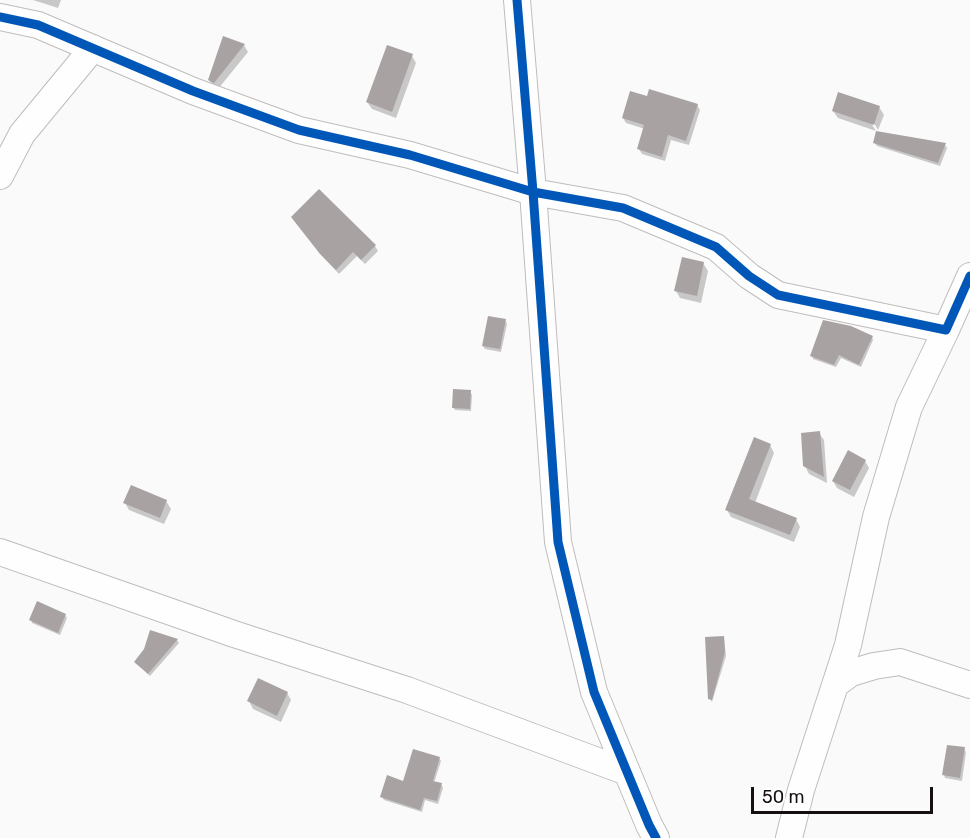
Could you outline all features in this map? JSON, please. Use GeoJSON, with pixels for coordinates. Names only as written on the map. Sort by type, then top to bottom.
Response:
{"type":"FeatureCollection","features":[{"type":"Feature","properties":{"kind":"street"},"geometry":{"type":"LineString","coordinates":[[517,0],[558,542],[594,692],[656,838]]}},
{"type":"Feature","properties":{"kind":"street"},"geometry":{"type":"LineString","coordinates":[[0,17],[38,25],[193,91],[299,130],[410,155],[533,192],[623,208],[716,247],[749,276],[778,296],[946,330]]}},
{"type":"Feature","properties":{"kind":"street"},"geometry":{"type":"LineString","coordinates":[[0,176],[22,134],[93,48]]}},
{"type":"Feature","properties":{"kind":"street"},"geometry":{"type":"LineString","coordinates":[[789,838],[801,790],[848,645],[876,517],[909,406],[970,276]]}},
{"type":"Feature","properties":{"kind":"street"},"geometry":{"type":"LineString","coordinates":[[0,552],[234,634],[407,690],[627,772]]}},
{"type":"Feature","properties":{"kind":"street"},"geometry":{"type":"LineString","coordinates":[[836,684],[851,673],[900,662],[970,685]]}},
{"type":"Feature","properties":{"kind":"building"},"geometry":{"type":"Polygon","coordinates":[[[223,36],[245,44],[214,83],[208,80],[223,36]]]}},
{"type":"Feature","properties":{"kind":"building"},"geometry":{"type":"Polygon","coordinates":[[[387,45],[413,54],[392,112],[366,102],[387,45]]]}},
{"type":"Feature","properties":{"kind":"building"},"geometry":{"type":"Polygon","coordinates":[[[649,89],[698,104],[686,141],[668,135],[662,157],[637,149],[644,125],[622,118],[630,91],[647,96],[649,89]]]}},
{"type":"Feature","properties":{"kind":"building"},"geometry":{"type":"Polygon","coordinates":[[[838,92],[880,106],[874,125],[832,111],[838,92]]]}},
{"type":"Feature","properties":{"kind":"building"},"geometry":{"type":"Polygon","coordinates":[[[876,131],[946,143],[938,163],[873,143],[876,131]]]}},
{"type":"Feature","properties":{"kind":"building"},"geometry":{"type":"Polygon","coordinates":[[[319,189],[376,245],[361,260],[353,252],[336,270],[320,254],[291,217],[319,189]]]}},
{"type":"Feature","properties":{"kind":"building"},"geometry":{"type":"Polygon","coordinates":[[[682,257],[704,262],[697,296],[674,291],[682,257]]]}},
{"type":"Feature","properties":{"kind":"building"},"geometry":{"type":"Polygon","coordinates":[[[488,316],[506,319],[500,349],[482,346],[488,316]]]}},
{"type":"Feature","properties":{"kind":"building"},"geometry":{"type":"Polygon","coordinates":[[[823,320],[851,326],[873,336],[859,365],[839,355],[834,365],[810,356],[823,320]]]}},
{"type":"Feature","properties":{"kind":"building"},"geometry":{"type":"Polygon","coordinates":[[[453,389],[471,390],[470,409],[452,408],[453,389]]]}},
{"type":"Feature","properties":{"kind":"building"},"geometry":{"type":"Polygon","coordinates":[[[820,431],[824,477],[803,466],[801,433],[820,431]]]}},
{"type":"Feature","properties":{"kind":"building"},"geometry":{"type":"Polygon","coordinates":[[[754,437],[771,444],[749,499],[797,518],[790,535],[725,510],[754,437]]]}},
{"type":"Feature","properties":{"kind":"building"},"geometry":{"type":"Polygon","coordinates":[[[848,450],[866,460],[850,490],[832,481],[848,450]]]}},
{"type":"Feature","properties":{"kind":"building"},"geometry":{"type":"Polygon","coordinates":[[[131,485],[167,500],[160,518],[123,503],[131,485]]]}},
{"type":"Feature","properties":{"kind":"building"},"geometry":{"type":"Polygon","coordinates":[[[37,601],[66,614],[58,633],[29,620],[37,601]]]}},
{"type":"Feature","properties":{"kind":"building"},"geometry":{"type":"Polygon","coordinates":[[[150,630],[178,639],[148,674],[134,662],[144,649],[150,630]]]}},
{"type":"Feature","properties":{"kind":"building"},"geometry":{"type":"Polygon","coordinates":[[[724,636],[725,652],[712,700],[708,699],[705,637],[724,636]]]}},
{"type":"Feature","properties":{"kind":"building"},"geometry":{"type":"Polygon","coordinates":[[[258,678],[288,692],[277,716],[247,701],[258,678]]]}},
{"type":"Feature","properties":{"kind":"building"},"geometry":{"type":"Polygon","coordinates":[[[947,745],[965,747],[960,778],[942,775],[947,745]]]}},
{"type":"Feature","properties":{"kind":"building"},"geometry":{"type":"Polygon","coordinates":[[[413,749],[440,757],[433,781],[442,783],[437,801],[424,798],[420,810],[380,797],[387,775],[403,781],[413,749]]]}},
{"type":"Feature","properties":{"kind":"cycle path"},"geometry":{"type":"LineString","coordinates":[[517,0],[558,542],[594,692],[656,838]]}},
{"type":"Feature","properties":{"kind":"cycle path"},"geometry":{"type":"LineString","coordinates":[[0,17],[38,25],[193,91],[299,130],[410,155],[533,192],[623,208],[716,247],[749,276],[778,295],[946,330],[970,276]]}}]}
